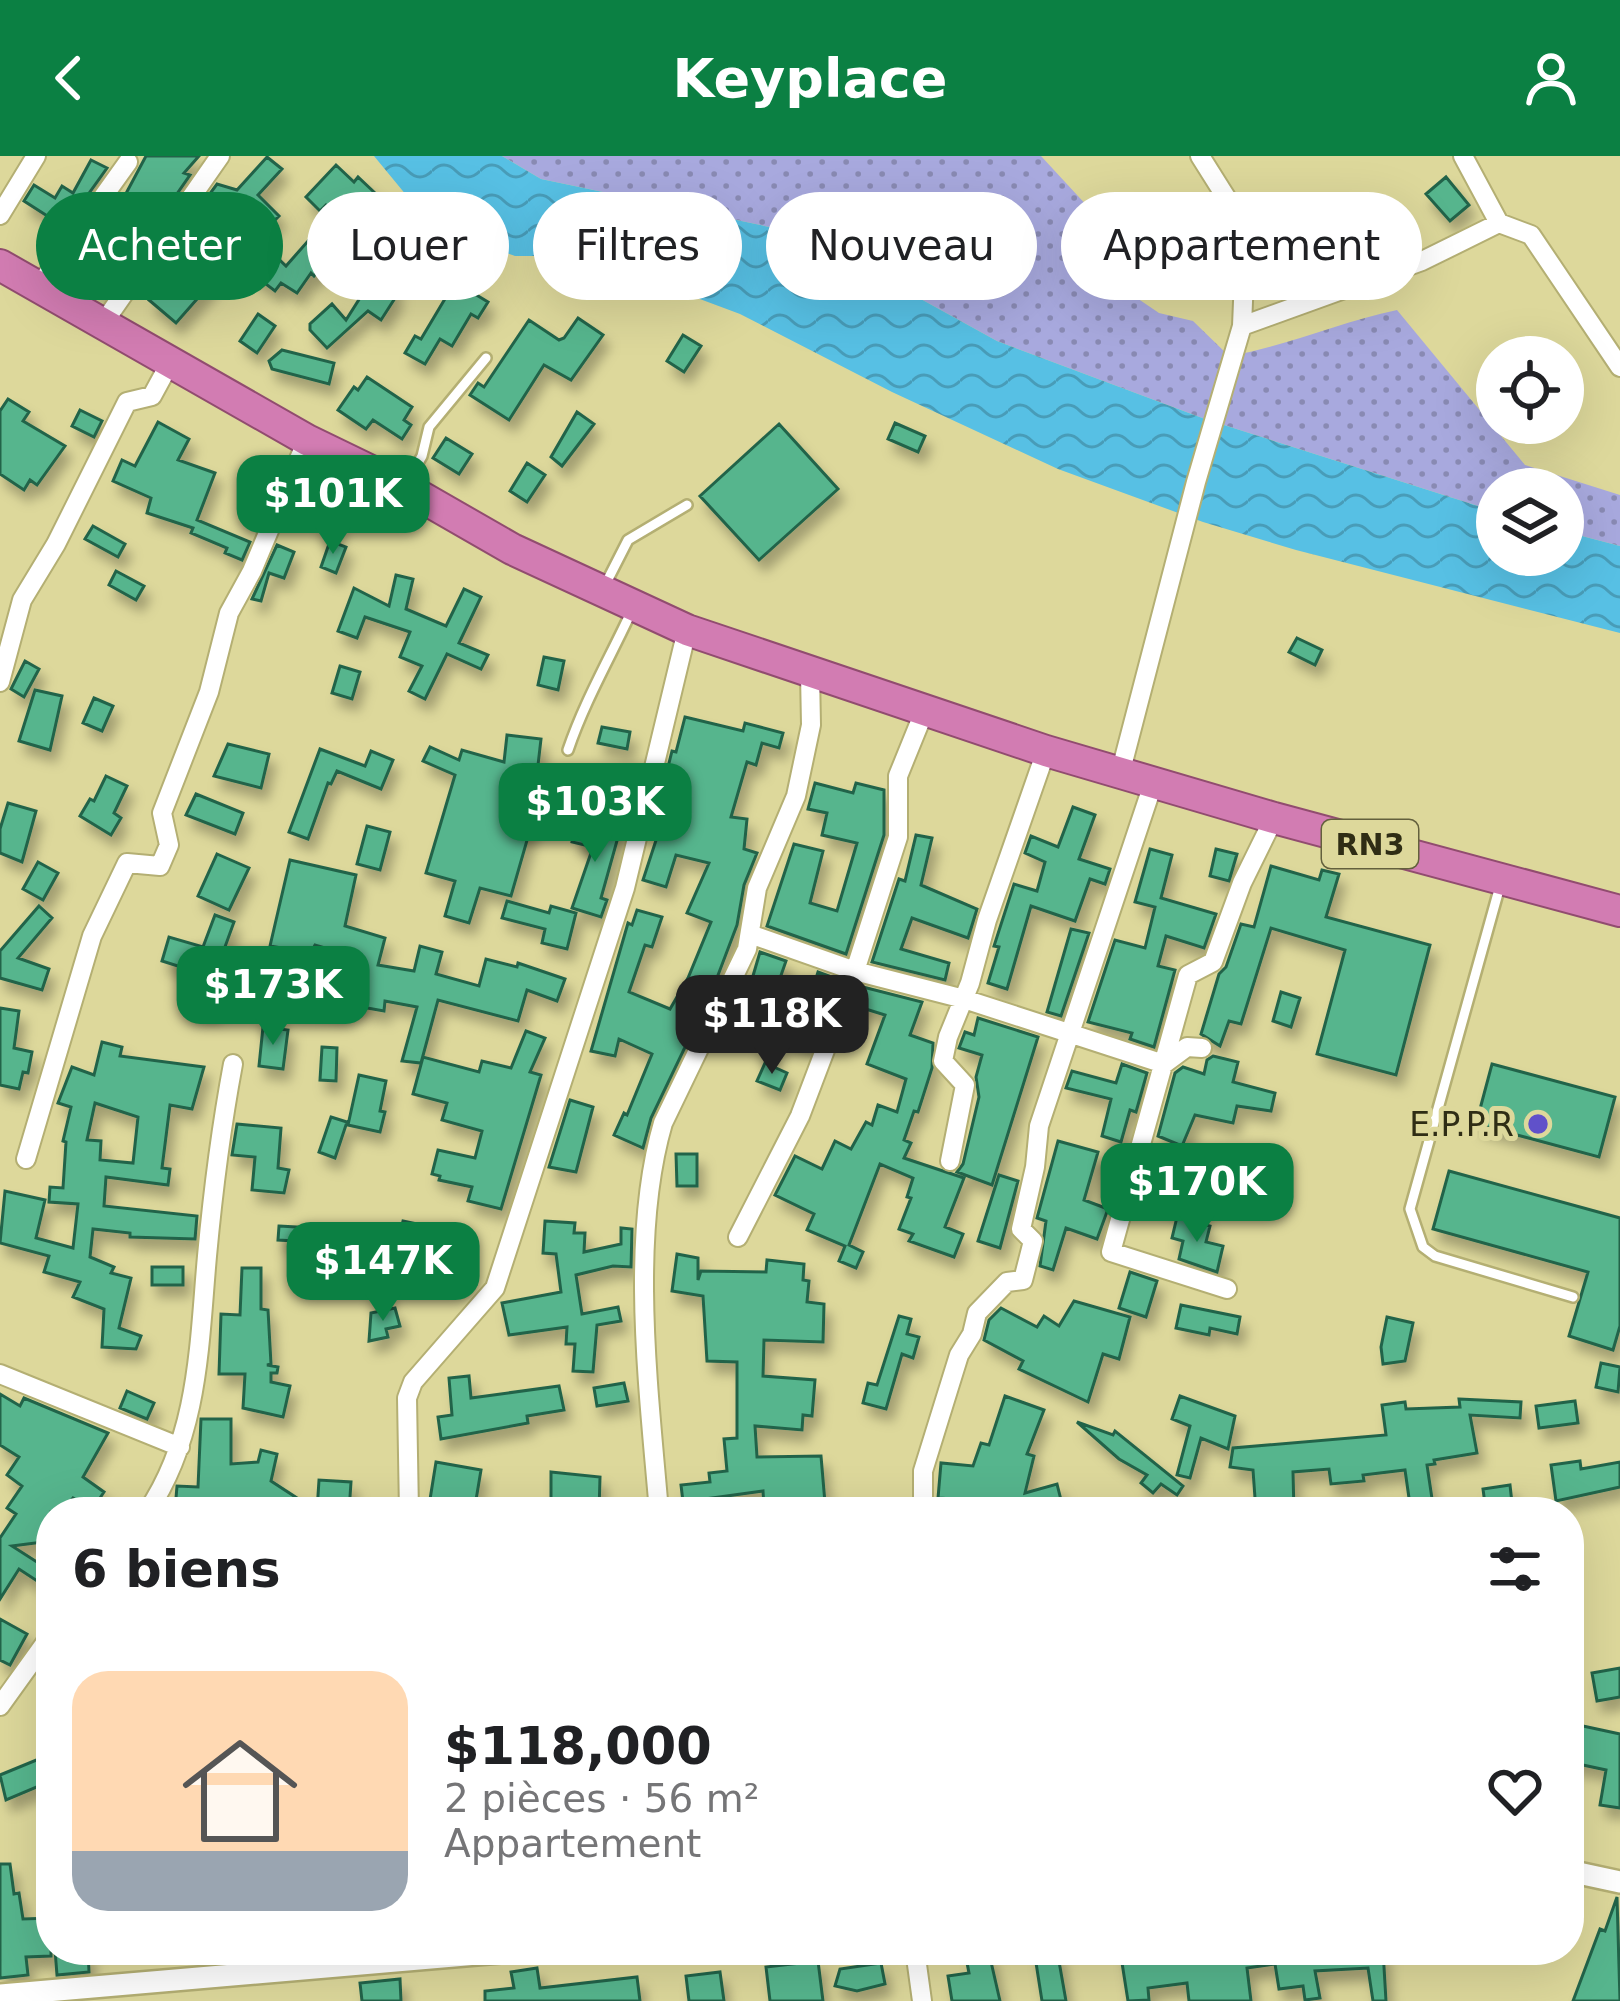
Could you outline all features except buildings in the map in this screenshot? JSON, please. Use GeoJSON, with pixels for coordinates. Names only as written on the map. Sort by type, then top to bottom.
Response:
{"type":"FeatureCollection","features":[{"type":"Feature","properties":{"kind":"highway","name":"RN3"},"geometry":{"type":"LineString","coordinates":[[0,265],[36,284]]}},
{"type":"Feature","properties":{"kind":"highway","name":"RN3"},"geometry":{"type":"LineString","coordinates":[[64,300],[307,440],[404,487],[512,548],[687,630],[1046,751],[1620,911]]}},
{"type":"Feature","properties":{"kind":"street"},"geometry":{"type":"LineString","coordinates":[[0,215],[36,156]]}},
{"type":"Feature","properties":{"kind":"street"},"geometry":{"type":"LineString","coordinates":[[104,322],[220,156]]}},
{"type":"Feature","properties":{"kind":"street"},"geometry":{"type":"LineString","coordinates":[[1121,770],[1242,326],[1246,229],[1200,156]]}},
{"type":"Feature","properties":{"kind":"street"},"geometry":{"type":"LineString","coordinates":[[1463,156],[1499,223],[1531,235],[1620,367]]}},
{"type":"Feature","properties":{"kind":"street"},"geometry":{"type":"LineString","coordinates":[[106,192],[128,162]]}},
{"type":"Feature","properties":{"kind":"street"},"geometry":{"type":"LineString","coordinates":[[1242,326],[1422,261],[1499,223]]}},
{"type":"Feature","properties":{"kind":"street"},"geometry":{"type":"LineString","coordinates":[[0,682],[22,600],[128,402],[152,396],[171,361]]}},
{"type":"Feature","properties":{"kind":"street"},"geometry":{"type":"LineString","coordinates":[[26,1159],[92,936],[127,863],[160,866],[169,845],[162,813],[209,692],[229,613],[252,571],[307,440]]}},
{"type":"Feature","properties":{"kind":"street"},"geometry":{"type":"LineString","coordinates":[[409,1497],[407,1398],[412,1382],[496,1288],[504,1270],[625,888],[687,630]]}},
{"type":"Feature","properties":{"kind":"street"},"geometry":{"type":"LineString","coordinates":[[657,1497],[644,1324],[655,1152],[663,1123],[750,934],[757,888],[796,796],[811,725],[811,674]]}},
{"type":"Feature","properties":{"kind":"street"},"geometry":{"type":"LineString","coordinates":[[739,1237],[800,1116],[855,970],[898,837],[898,776],[925,712]]}},
{"type":"Feature","properties":{"kind":"street"},"geometry":{"type":"LineString","coordinates":[[950,1161],[965,1085],[943,1061],[948,1037],[1046,751]]}},
{"type":"Feature","properties":{"kind":"street"},"geometry":{"type":"LineString","coordinates":[[923,1497],[923,1472],[977,1313],[1007,1282],[1023,1280],[1034,1241],[1021,1229],[1039,1126],[1154,781]]}},
{"type":"Feature","properties":{"kind":"street"},"geometry":{"type":"LineString","coordinates":[[1227,1288],[1111,1252],[1188,975],[1213,962],[1242,883],[1274,818]]}},
{"type":"Feature","properties":{"kind":"street"},"geometry":{"type":"LineString","coordinates":[[750,934],[1164,1064]]}},
{"type":"Feature","properties":{"kind":"street"},"geometry":{"type":"LineString","coordinates":[[1164,1064],[1187,1047],[1202,1048]]}},
{"type":"Feature","properties":{"kind":"street"},"geometry":{"type":"LineString","coordinates":[[157,1497],[190,1417],[199,1364],[217,1151],[233,1064]]}},
{"type":"Feature","properties":{"kind":"street"},"geometry":{"type":"LineString","coordinates":[[0,1374],[180,1447]]}},
{"type":"Feature","properties":{"kind":"street"},"geometry":{"type":"LineString","coordinates":[[0,1706],[36,1656]]}},
{"type":"Feature","properties":{"kind":"street"},"geometry":{"type":"LineString","coordinates":[[1584,1874],[1620,1882]]}},
{"type":"Feature","properties":{"kind":"street"},"geometry":{"type":"LineString","coordinates":[[0,1995],[320,1965]]}},
{"type":"Feature","properties":{"kind":"street"},"geometry":{"type":"LineString","coordinates":[[917,1965],[922,2001]]}},
{"type":"Feature","properties":{"kind":"lane"},"geometry":{"type":"LineString","coordinates":[[404,487],[422,457],[429,427],[486,358]]}},
{"type":"Feature","properties":{"kind":"lane"},"geometry":{"type":"LineString","coordinates":[[601,591],[628,540],[687,505]]}},
{"type":"Feature","properties":{"kind":"lane"},"geometry":{"type":"LineString","coordinates":[[568,750],[585,699],[634,606]]}},
{"type":"Feature","properties":{"kind":"lane"},"geometry":{"type":"LineString","coordinates":[[1502,879],[1410,1209],[1423,1247],[1435,1256],[1573,1298]]}},
{"type":"Feature","properties":{"kind":"shaded area"},"geometry":{"type":"Polygon","coordinates":[[[502,156],[1041,156],[1074,192],[1061,192],[1061,300],[1140,300],[1159,313],[1193,321],[1229,356],[1397,310],[1476,406],[1476,444],[1508,444],[1525,465],[1534,468],[1476,468],[1476,505],[1205,419],[997,341],[923,300],[1037,300],[1037,192],[766,192],[766,226],[742,221],[742,192],[603,192],[541,179],[502,156]]]}},
{"type":"Feature","properties":{"kind":"shaded area"},"geometry":{"type":"Polygon","coordinates":[[[1584,484],[1620,495],[1620,546],[1584,537],[1584,484]]]}},
{"type":"Feature","properties":{"kind":"water"},"geometry":{"type":"Polygon","coordinates":[[[374,156],[502,156],[541,179],[603,192],[533,192],[533,256],[515,256],[509,254],[509,192],[404,192],[374,156]]]}},
{"type":"Feature","properties":{"kind":"water"},"geometry":{"type":"Polygon","coordinates":[[[742,221],[766,226],[766,300],[923,300],[997,341],[1205,419],[1476,505],[1476,576],[1584,576],[1584,537],[1620,546],[1620,633],[1203,522],[1058,469],[702,300],[742,300],[742,221]]]}},
{"type":"Feature","properties":{"kind":"place","name":"E.P.P.R"},"geometry":{"type":"Point","coordinates":[1538,1124]}}]}
